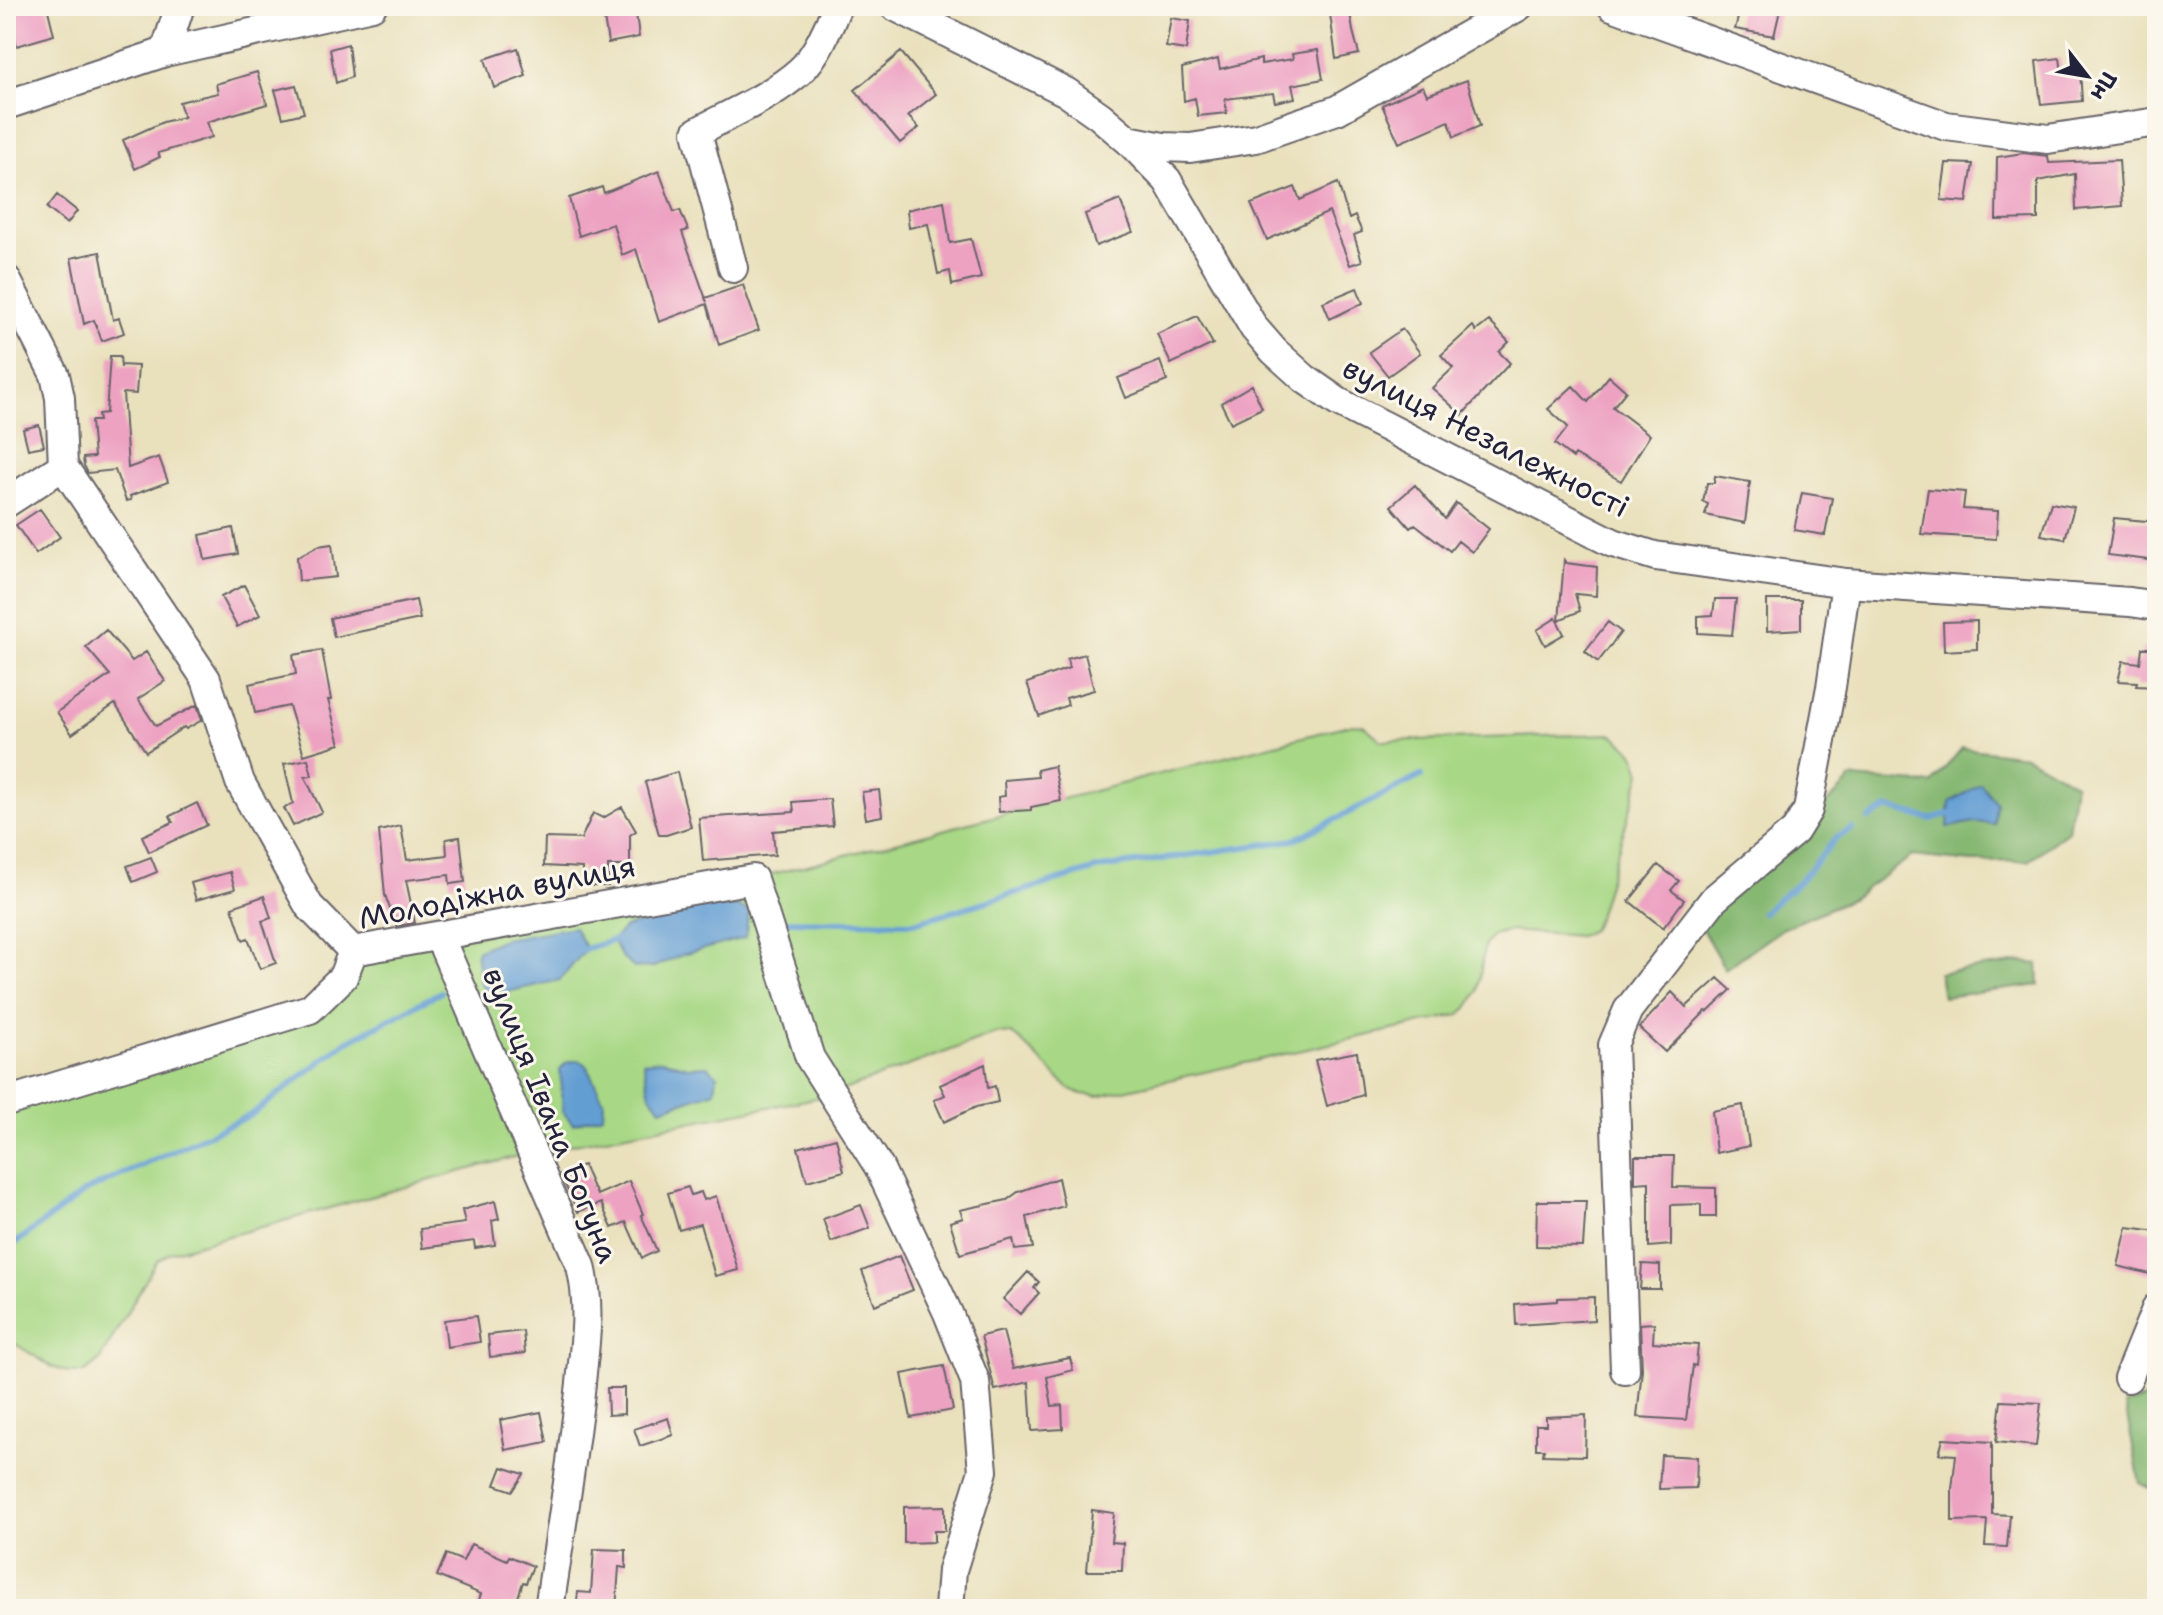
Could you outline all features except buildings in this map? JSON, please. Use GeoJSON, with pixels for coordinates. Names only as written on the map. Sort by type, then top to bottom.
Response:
{"type":"FeatureCollection","features":[{"type":"Feature","properties":{"kind":"street"},"geometry":{"type":"LineString","coordinates":[[165,52],[180,6]]}},
{"type":"Feature","properties":{"kind":"street"},"geometry":{"type":"LineString","coordinates":[[6,105],[165,52],[372,6]]}},
{"type":"Feature","properties":{"kind":"street"},"geometry":{"type":"LineString","coordinates":[[733,268],[697,132],[773,90],[803,69],[827,30],[837,6]]}},
{"type":"Feature","properties":{"kind":"street","name":"вулиця Незалежності"},"geometry":{"type":"LineString","coordinates":[[894,6],[1066,92],[1128,140],[1167,180],[1254,328],[1305,379],[1338,402],[1613,543],[1655,556],[1846,583],[2157,606]]}},
{"type":"Feature","properties":{"kind":"street"},"geometry":{"type":"LineString","coordinates":[[1128,140],[1163,147],[1190,148],[1256,138],[1337,110],[1519,6]]}},
{"type":"Feature","properties":{"kind":"street"},"geometry":{"type":"LineString","coordinates":[[1612,6],[1946,126],[2048,139],[2157,122]]}},
{"type":"Feature","properties":{"kind":"street"},"geometry":{"type":"LineString","coordinates":[[6,279],[55,375],[60,398],[63,466],[206,679],[240,782],[309,906],[353,951]]}},
{"type":"Feature","properties":{"kind":"street"},"geometry":{"type":"LineString","coordinates":[[6,503],[63,466]]}},
{"type":"Feature","properties":{"kind":"street"},"geometry":{"type":"LineString","coordinates":[[1625,1370],[1613,1045],[1628,1010],[1714,899],[1795,831],[1808,810],[1846,583]]}},
{"type":"Feature","properties":{"kind":"street","name":"Молодіжна вулиця"},"geometry":{"type":"LineString","coordinates":[[6,1102],[310,1009],[343,977],[353,951],[753,879],[810,1058],[879,1167],[948,1313],[975,1381],[983,1471],[952,1570],[949,1609]]}},
{"type":"Feature","properties":{"kind":"street","name":"вулиця Івана Богуна"},"geometry":{"type":"LineString","coordinates":[[439,936],[575,1252],[586,1286],[587,1314],[576,1430],[549,1609]]}},
{"type":"Feature","properties":{"kind":"street"},"geometry":{"type":"LineString","coordinates":[[2128,1378],[2157,1307]]}},
{"type":"Feature","properties":{"kind":"green space"},"geometry":{"type":"Polygon","coordinates":[[[1353,724],[1363,725],[1382,741],[1612,734],[1623,743],[1634,755],[1641,773],[1592,930],[1579,936],[1509,931],[1493,935],[1484,947],[1478,991],[1459,1015],[1097,1096],[1068,1088],[1021,1041],[1011,1034],[997,1033],[827,1096],[532,1152],[171,1252],[157,1261],[99,1361],[84,1373],[70,1373],[52,1367],[6,1338],[6,1102],[310,1009],[353,951],[753,879],[1353,724]]]}},
{"type":"Feature","properties":{"kind":"green space"},"geometry":{"type":"Polygon","coordinates":[[[1962,748],[2026,756],[2075,784],[2068,831],[2028,861],[1972,862],[1912,856],[1851,899],[1782,929],[1725,969],[1702,929],[1795,810],[1827,803],[1852,778],[1932,784],[1962,748]]]}},
{"type":"Feature","properties":{"kind":"green space"},"geometry":{"type":"Polygon","coordinates":[[[2021,962],[2038,964],[2039,985],[1943,997],[1939,973],[2021,962]]]}},
{"type":"Feature","properties":{"kind":"green space"},"geometry":{"type":"Polygon","coordinates":[[[2151,1397],[2157,1399],[2157,1492],[2140,1483],[2125,1405],[2151,1397]]]}},
{"type":"Feature","properties":{"kind":"water"},"geometry":{"type":"Polygon","coordinates":[[[1981,784],[1996,803],[1994,824],[1975,822],[1948,827],[1950,802],[1981,784]]]}},
{"type":"Feature","properties":{"kind":"water"},"geometry":{"type":"Polygon","coordinates":[[[736,906],[749,911],[745,938],[682,955],[654,967],[634,968],[621,956],[612,940],[626,927],[696,907],[736,906]]]}},
{"type":"Feature","properties":{"kind":"water"},"geometry":{"type":"Polygon","coordinates":[[[574,927],[586,949],[560,980],[489,996],[480,983],[476,951],[503,939],[574,927]]]}},
{"type":"Feature","properties":{"kind":"water"},"geometry":{"type":"Polygon","coordinates":[[[579,1060],[586,1065],[604,1102],[603,1115],[573,1124],[563,1112],[560,1070],[566,1063],[579,1060]]]}},
{"type":"Feature","properties":{"kind":"water"},"geometry":{"type":"Polygon","coordinates":[[[662,1060],[688,1067],[708,1066],[717,1075],[715,1091],[661,1109],[650,1094],[643,1062],[662,1060]]]}},
{"type":"Feature","properties":{"kind":"waterway"},"geometry":{"type":"LineString","coordinates":[[784,921],[914,923],[1100,868],[1294,840],[1421,776]]}},
{"type":"Feature","properties":{"kind":"waterway"},"geometry":{"type":"LineString","coordinates":[[1869,819],[1888,808],[1930,819],[1956,812]]}},
{"type":"Feature","properties":{"kind":"waterway"},"geometry":{"type":"LineString","coordinates":[[1763,912],[1798,883],[1836,838],[1852,829]]}},
{"type":"Feature","properties":{"kind":"waterway"},"geometry":{"type":"LineString","coordinates":[[578,951],[617,939]]}},
{"type":"Feature","properties":{"kind":"waterway"},"geometry":{"type":"LineString","coordinates":[[6,1250],[86,1191],[251,1115],[345,1043],[441,992]]}}]}
